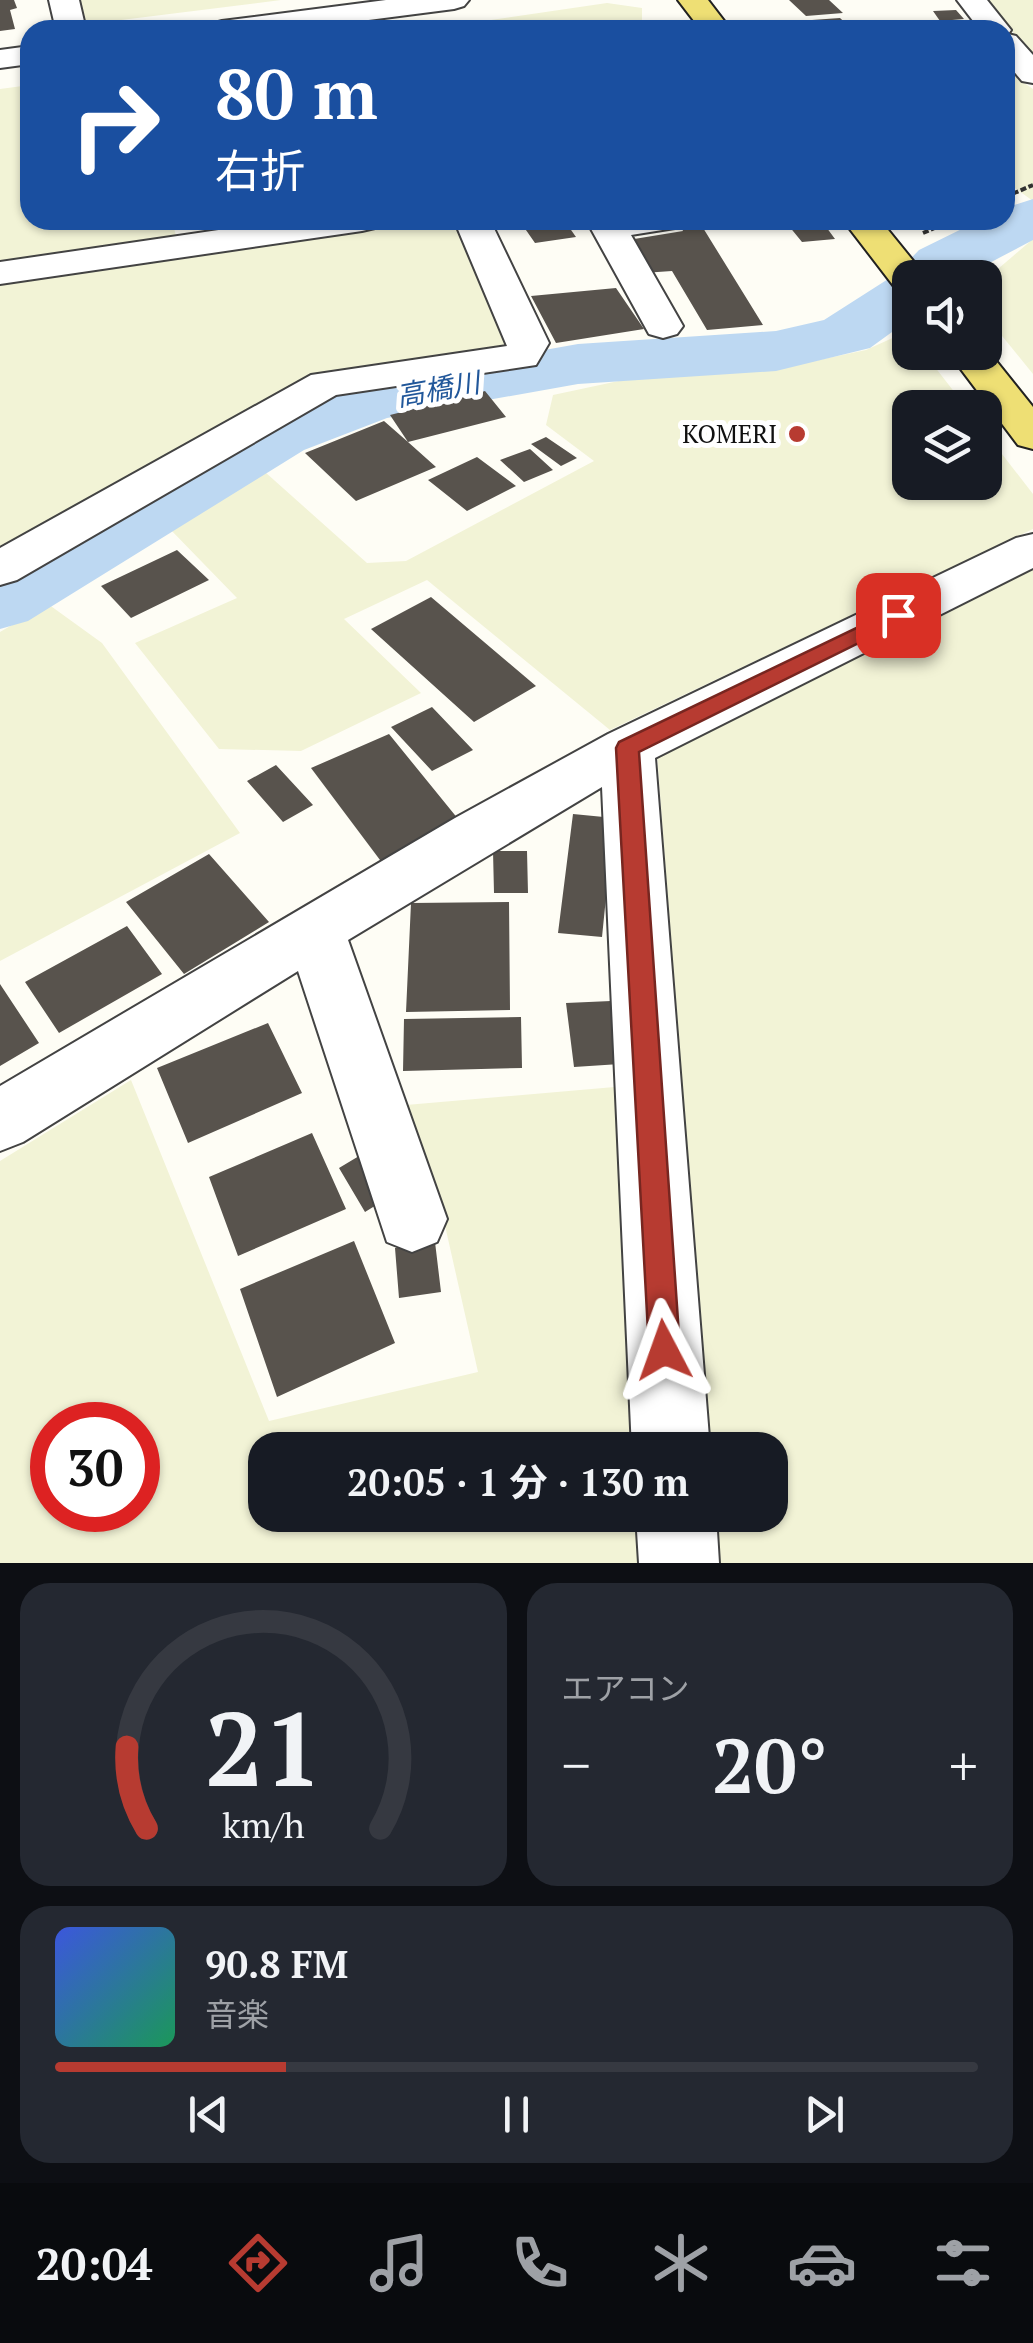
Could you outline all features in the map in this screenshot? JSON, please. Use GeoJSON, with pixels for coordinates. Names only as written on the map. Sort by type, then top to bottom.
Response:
{"type":"FeatureCollection","features":[{"type":"Feature","properties":{"kind":"main road"},"geometry":{"type":"LineString","coordinates":[[693,0],[708,20]]}},
{"type":"Feature","properties":{"kind":"main road"},"geometry":{"type":"LineString","coordinates":[[869,230],[893,260]]}},
{"type":"Feature","properties":{"kind":"main road"},"geometry":{"type":"LineString","coordinates":[[982,370],[1033,436]]}},
{"type":"Feature","properties":{"kind":"street"},"geometry":{"type":"LineString","coordinates":[[334,20],[454,0]]}},
{"type":"Feature","properties":{"kind":"street"},"geometry":{"type":"LineString","coordinates":[[972,0],[987,20]]}},
{"type":"Feature","properties":{"kind":"street"},"geometry":{"type":"LineString","coordinates":[[0,274],[295,230]]}},
{"type":"Feature","properties":{"kind":"street"},"geometry":{"type":"LineString","coordinates":[[0,569],[286,403],[326,384],[522,356],[530,343],[477,230]]}},
{"type":"Feature","properties":{"kind":"street"},"geometry":{"type":"LineString","coordinates":[[610,230],[664,326]]}},
{"type":"Feature","properties":{"kind":"street"},"geometry":{"type":"LineString","coordinates":[[0,1121],[475,833],[627,748],[1033,548]]}},
{"type":"Feature","properties":{"kind":"street"},"geometry":{"type":"LineString","coordinates":[[627,748],[670,1432]]}},
{"type":"Feature","properties":{"kind":"street"},"geometry":{"type":"LineString","coordinates":[[315,930],[412,1219]]}},
{"type":"Feature","properties":{"kind":"street"},"geometry":{"type":"LineString","coordinates":[[677,1532],[679,1563]]}},
{"type":"Feature","properties":{"kind":"green space"},"geometry":{"type":"Polygon","coordinates":[[[75,0],[281,0],[121,20],[80,20],[75,0]]]}},
{"type":"Feature","properties":{"kind":"green space"},"geometry":{"type":"Polygon","coordinates":[[[989,0],[1033,0],[1033,56],[1015,35],[1015,20],[1004,20],[989,0]]]}},
{"type":"Feature","properties":{"kind":"green space"},"geometry":{"type":"Polygon","coordinates":[[[607,3],[642,8],[642,20],[491,20],[607,3]]]}},
{"type":"Feature","properties":{"kind":"green space"},"geometry":{"type":"Polygon","coordinates":[[[1015,77],[1033,89],[1033,201],[1015,188],[1015,77]]]}},
{"type":"Feature","properties":{"kind":"green space"},"geometry":{"type":"Polygon","coordinates":[[[20,86],[20,230],[174,230],[177,240],[0,265],[0,89],[20,86]]]}},
{"type":"Feature","properties":{"kind":"green space"},"geometry":{"type":"Polygon","coordinates":[[[345,230],[464,230],[518,347],[341,373],[0,558],[0,282],[345,230]]]}},
{"type":"Feature","properties":{"kind":"green space"},"geometry":{"type":"Polygon","coordinates":[[[1033,239],[1033,374],[1002,336],[1002,265],[1033,239]]]}},
{"type":"Feature","properties":{"kind":"green space"},"geometry":{"type":"Polygon","coordinates":[[[892,338],[892,370],[937,370],[953,390],[892,390],[892,500],[1002,500],[1002,454],[1033,494],[1033,529],[610,730],[427,580],[344,619],[421,693],[301,751],[219,749],[135,643],[237,598],[168,527],[265,472],[367,563],[406,561],[594,461],[546,425],[553,395],[628,379],[804,363],[866,350],[892,338]]]}},
{"type":"Feature","properties":{"kind":"green space"},"geometry":{"type":"Polygon","coordinates":[[[1033,562],[1033,1563],[717,1563],[714,1532],[788,1532],[788,1432],[707,1432],[657,753],[1033,562]]]}},
{"type":"Feature","properties":{"kind":"green space"},"geometry":{"type":"Polygon","coordinates":[[[48,604],[102,643],[240,833],[0,961],[0,632],[48,604]]]}},
{"type":"Feature","properties":{"kind":"green space"},"geometry":{"type":"Polygon","coordinates":[[[131,1080],[269,1421],[478,1372],[439,1199],[406,1105],[626,1086],[638,1432],[248,1432],[248,1532],[642,1532],[643,1563],[0,1563],[0,1161],[131,1080]]]}},
{"type":"Feature","properties":{"kind":"building"},"geometry":{"type":"Polygon","coordinates":[[[0,0],[14,0],[17,8],[10,10],[15,29],[0,31],[0,0]]]}},
{"type":"Feature","properties":{"kind":"building"},"geometry":{"type":"Polygon","coordinates":[[[789,0],[829,0],[843,13],[806,16],[789,0]]]}},
{"type":"Feature","properties":{"kind":"building"},"geometry":{"type":"Polygon","coordinates":[[[956,10],[964,19],[939,20],[933,11],[956,10]]]}},
{"type":"Feature","properties":{"kind":"building"},"geometry":{"type":"Polygon","coordinates":[[[526,230],[571,230],[576,237],[535,243],[526,230]]]}},
{"type":"Feature","properties":{"kind":"building"},"geometry":{"type":"Polygon","coordinates":[[[704,230],[763,325],[707,330],[672,271],[643,273],[628,240],[704,230]]]}},
{"type":"Feature","properties":{"kind":"building"},"geometry":{"type":"Polygon","coordinates":[[[792,230],[828,230],[835,239],[802,242],[792,230]]]}},
{"type":"Feature","properties":{"kind":"building"},"geometry":{"type":"Polygon","coordinates":[[[616,288],[644,329],[556,343],[531,296],[616,288]]]}},
{"type":"Feature","properties":{"kind":"building"},"geometry":{"type":"Polygon","coordinates":[[[485,391],[506,417],[408,442],[390,415],[485,391]]]}},
{"type":"Feature","properties":{"kind":"building"},"geometry":{"type":"Polygon","coordinates":[[[384,421],[436,467],[356,501],[305,453],[384,421]]]}},
{"type":"Feature","properties":{"kind":"building"},"geometry":{"type":"Polygon","coordinates":[[[546,437],[577,458],[561,466],[531,444],[546,437]]]}},
{"type":"Feature","properties":{"kind":"building"},"geometry":{"type":"Polygon","coordinates":[[[530,449],[553,470],[524,482],[500,460],[530,449]]]}},
{"type":"Feature","properties":{"kind":"building"},"geometry":{"type":"Polygon","coordinates":[[[477,457],[516,486],[467,511],[428,480],[477,457]]]}},
{"type":"Feature","properties":{"kind":"building"},"geometry":{"type":"Polygon","coordinates":[[[177,550],[209,580],[131,618],[101,586],[177,550]]]}},
{"type":"Feature","properties":{"kind":"building"},"geometry":{"type":"Polygon","coordinates":[[[431,597],[536,686],[474,722],[371,629],[431,597]]]}},
{"type":"Feature","properties":{"kind":"building"},"geometry":{"type":"Polygon","coordinates":[[[432,707],[473,750],[432,771],[391,727],[432,707]]]}},
{"type":"Feature","properties":{"kind":"building"},"geometry":{"type":"Polygon","coordinates":[[[389,734],[463,825],[383,864],[311,768],[389,734]]]}},
{"type":"Feature","properties":{"kind":"building"},"geometry":{"type":"Polygon","coordinates":[[[276,765],[313,805],[283,822],[247,781],[276,765]]]}},
{"type":"Feature","properties":{"kind":"building"},"geometry":{"type":"Polygon","coordinates":[[[573,814],[614,818],[602,937],[558,933],[573,814]]]}},
{"type":"Feature","properties":{"kind":"building"},"geometry":{"type":"Polygon","coordinates":[[[493,851],[527,851],[528,893],[494,893],[493,851]]]}},
{"type":"Feature","properties":{"kind":"building"},"geometry":{"type":"Polygon","coordinates":[[[209,854],[269,922],[184,974],[126,902],[209,854]]]}},
{"type":"Feature","properties":{"kind":"building"},"geometry":{"type":"Polygon","coordinates":[[[509,902],[510,1010],[406,1012],[411,903],[509,902]]]}},
{"type":"Feature","properties":{"kind":"building"},"geometry":{"type":"Polygon","coordinates":[[[127,926],[162,974],[59,1033],[25,982],[127,926]]]}},
{"type":"Feature","properties":{"kind":"building"},"geometry":{"type":"Polygon","coordinates":[[[0,984],[39,1043],[0,1066],[0,984]]]}},
{"type":"Feature","properties":{"kind":"building"},"geometry":{"type":"Polygon","coordinates":[[[611,1001],[620,1064],[574,1067],[566,1003],[611,1001]]]}},
{"type":"Feature","properties":{"kind":"building"},"geometry":{"type":"Polygon","coordinates":[[[521,1017],[522,1068],[403,1071],[404,1019],[521,1017]]]}},
{"type":"Feature","properties":{"kind":"building"},"geometry":{"type":"Polygon","coordinates":[[[268,1023],[302,1093],[188,1143],[157,1068],[268,1023]]]}},
{"type":"Feature","properties":{"kind":"building"},"geometry":{"type":"Polygon","coordinates":[[[312,1133],[346,1209],[238,1256],[209,1177],[312,1133]]]}},
{"type":"Feature","properties":{"kind":"building"},"geometry":{"type":"Polygon","coordinates":[[[359,1156],[386,1199],[365,1212],[339,1168],[359,1156]]]}},
{"type":"Feature","properties":{"kind":"building"},"geometry":{"type":"Polygon","coordinates":[[[354,1241],[395,1343],[277,1397],[240,1289],[354,1241]]]}},
{"type":"Feature","properties":{"kind":"building"},"geometry":{"type":"Polygon","coordinates":[[[435,1242],[441,1292],[399,1298],[395,1248],[435,1242]]]}},
{"type":"Feature","properties":{"kind":"waterway","name":"高橋川"},"geometry":{"type":"LineString","coordinates":[[1015,226],[1033,217]]}},
{"type":"Feature","properties":{"kind":"waterway","name":"高橋川"},"geometry":{"type":"LineString","coordinates":[[947,260],[1007,230]]}},
{"type":"Feature","properties":{"kind":"waterway","name":"高橋川"},"geometry":{"type":"LineString","coordinates":[[0,602],[279,435],[371,400],[578,364],[776,351],[847,334],[892,302]]}},
{"type":"Feature","properties":{"kind":"place","name":"KOMERI"},"geometry":{"type":"Point","coordinates":[797,434]}},
{"type":"Feature","properties":{"kind":"route"},"geometry":{"type":"LineString","coordinates":[[664,1350],[627,748],[898,615]]}}]}
